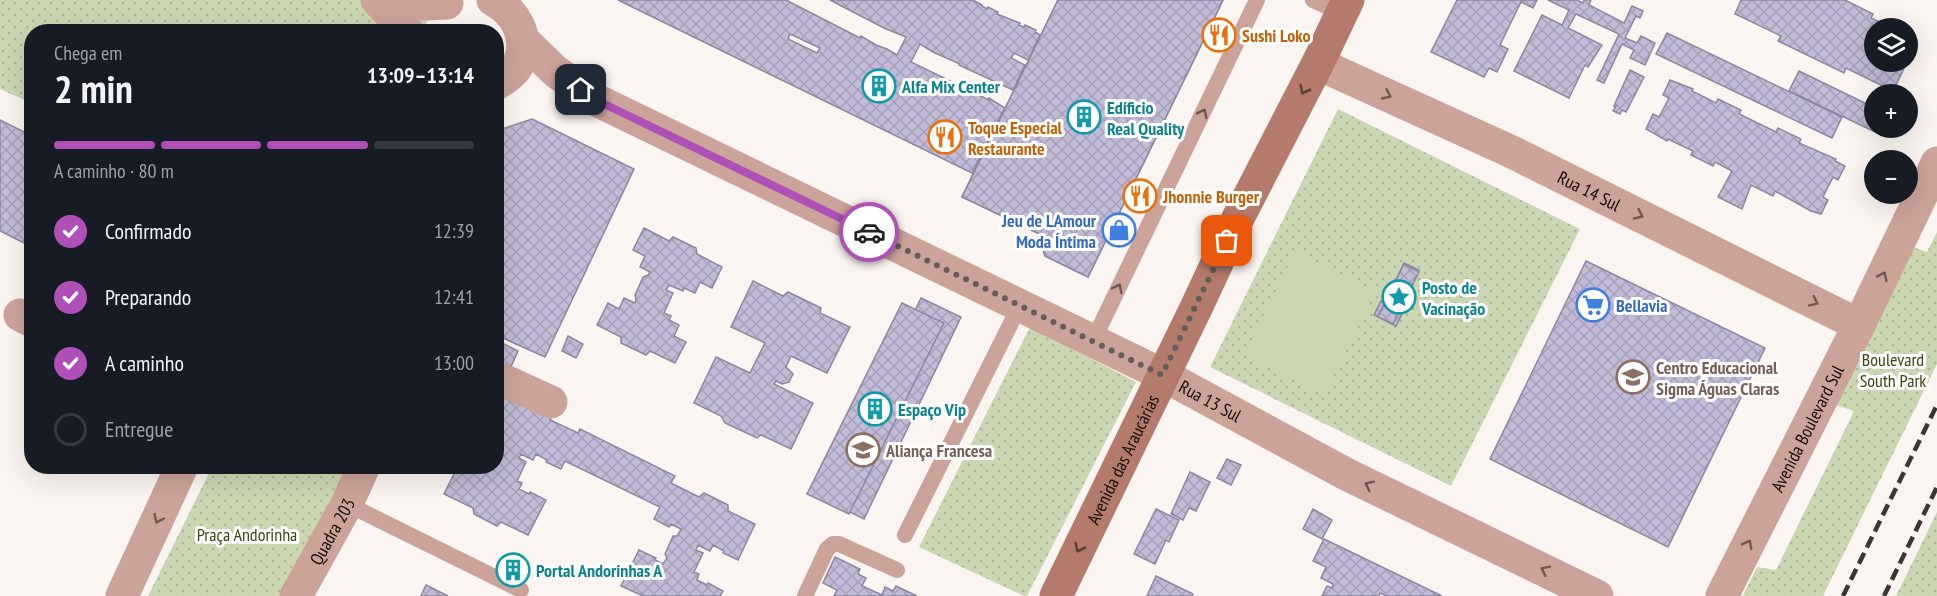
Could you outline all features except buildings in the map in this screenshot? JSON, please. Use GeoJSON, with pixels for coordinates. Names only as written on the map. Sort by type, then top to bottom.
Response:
{"type":"FeatureCollection","features":[{"type":"Feature","properties":{"kind":"main road","name":"Avenida das Araucárias"},"geometry":{"type":"LineString","coordinates":[[1056,596],[1237,220],[1319,61],[1334,4]]}},
{"type":"Feature","properties":{"kind":"street"},"geometry":{"type":"LineString","coordinates":[[377,0],[400,24]]}},
{"type":"Feature","properties":{"kind":"street"},"geometry":{"type":"LineString","coordinates":[[402,0],[427,4],[451,1]]}},
{"type":"Feature","properties":{"kind":"street","name":"Rua 13 Sul"},"geometry":{"type":"LineString","coordinates":[[493,0],[502,4],[519,20],[555,71],[594,99],[1162,375],[1346,474],[1597,596]]}},
{"type":"Feature","properties":{"kind":"street"},"geometry":{"type":"LineString","coordinates":[[431,24],[437,12],[451,1]]}},
{"type":"Feature","properties":{"kind":"street"},"geometry":{"type":"LineString","coordinates":[[504,77],[520,62],[523,46],[519,20]]}},
{"type":"Feature","properties":{"kind":"street","name":"Rua 14 Sul"},"geometry":{"type":"LineString","coordinates":[[1319,61],[1334,71],[1512,152],[1859,325]]}},
{"type":"Feature","properties":{"kind":"street","name":"Rua 13 Sul"},"geometry":{"type":"LineString","coordinates":[[504,85],[548,88],[594,99]]}},
{"type":"Feature","properties":{"kind":"street","name":"Avenida Boulevard Sul"},"geometry":{"type":"LineString","coordinates":[[1722,596],[1859,325],[1937,163]]}},
{"type":"Feature","properties":{"kind":"street"},"geometry":{"type":"LineString","coordinates":[[504,380],[551,402]]}},
{"type":"Feature","properties":{"kind":"street"},"geometry":{"type":"LineString","coordinates":[[122,596],[178,474]]}},
{"type":"Feature","properties":{"kind":"street","name":"Quadra 203"},"geometry":{"type":"LineString","coordinates":[[296,596],[347,504],[360,474]]}},
{"type":"Feature","properties":{"kind":"lane"},"geometry":{"type":"LineString","coordinates":[[1093,341],[1257,0]]}},
{"type":"Feature","properties":{"kind":"lane"},"geometry":{"type":"LineString","coordinates":[[905,535],[1020,305]]}},
{"type":"Feature","properties":{"kind":"lane"},"geometry":{"type":"LineString","coordinates":[[347,504],[521,590]]}},
{"type":"Feature","properties":{"kind":"lane"},"geometry":{"type":"LineString","coordinates":[[805,596],[827,549],[833,544],[839,544],[897,570]]}},
{"type":"Feature","properties":{"kind":"green space"},"geometry":{"type":"Polygon","coordinates":[[[0,0],[427,0],[426,24],[24,24],[24,100],[0,89],[0,0]]]}},
{"type":"Feature","properties":{"kind":"green space"},"geometry":{"type":"Polygon","coordinates":[[[1338,109],[1580,229],[1451,486],[1210,367],[1338,109]]]}},
{"type":"Feature","properties":{"kind":"green space","name":"Boulevard South Park"},"geometry":{"type":"Polygon","coordinates":[[[1937,232],[1937,364],[1823,596],[1743,596],[1757,567],[1776,570],[1854,411],[1836,405],[1910,246],[1927,252],[1937,232]]]}},
{"type":"Feature","properties":{"kind":"green space"},"geometry":{"type":"Polygon","coordinates":[[[1295,252],[1375,292],[1324,395],[1244,355],[1295,252]]]}},
{"type":"Feature","properties":{"kind":"green space"},"geometry":{"type":"Polygon","coordinates":[[[1030,327],[1136,382],[1027,596],[1024,596],[919,547],[1030,327]]]}},
{"type":"Feature","properties":{"kind":"green space","name":"Praça Andorinha"},"geometry":{"type":"Polygon","coordinates":[[[209,474],[347,474],[284,596],[148,596],[209,474]]]}},
{"type":"Feature","properties":{"kind":"green space"},"geometry":{"type":"Polygon","coordinates":[[[1937,512],[1937,596],[1896,596],[1937,512]]]}},
{"type":"Feature","properties":{"kind":"railway"},"geometry":{"type":"LineString","coordinates":[[1843,596],[1937,405]]}},
{"type":"Feature","properties":{"kind":"railway"},"geometry":{"type":"LineString","coordinates":[[1884,596],[1937,487]]}},
{"type":"Feature","properties":{"kind":"way so far"},"geometry":{"type":"LineString","coordinates":[[869,232],[1162,375],[1227,241]]}},
{"type":"Feature","properties":{"kind":"place","name":"Sushi Loko"},"geometry":{"type":"Point","coordinates":[1219,35]}},
{"type":"Feature","properties":{"kind":"place","name":"Alfa Mix Center"},"geometry":{"type":"Point","coordinates":[879,86]}},
{"type":"Feature","properties":{"kind":"place","name":"Edíficio Real Quality"},"geometry":{"type":"Point","coordinates":[1084,117]}},
{"type":"Feature","properties":{"kind":"place","name":"Toque Especial Restaurante"},"geometry":{"type":"Point","coordinates":[945,137]}},
{"type":"Feature","properties":{"kind":"place","name":"Jhonnie Burger"},"geometry":{"type":"Point","coordinates":[1140,196]}},
{"type":"Feature","properties":{"kind":"place","name":"Jeu de LAmour Moda Íntima"},"geometry":{"type":"Point","coordinates":[1119,230]}},
{"type":"Feature","properties":{"kind":"place","name":"Posto de Vacinação"},"geometry":{"type":"Point","coordinates":[1399,297]}},
{"type":"Feature","properties":{"kind":"place","name":"Bellavia"},"geometry":{"type":"Point","coordinates":[1593,305]}},
{"type":"Feature","properties":{"kind":"place","name":"Centro Educacional Sigma Águas Claras"},"geometry":{"type":"Point","coordinates":[1633,377]}},
{"type":"Feature","properties":{"kind":"place","name":"Espaço Vip"},"geometry":{"type":"Point","coordinates":[875,409]}},
{"type":"Feature","properties":{"kind":"place","name":"Aliança Francesa"},"geometry":{"type":"Point","coordinates":[863,450]}},
{"type":"Feature","properties":{"kind":"place","name":"Portal Andorinhas A"},"geometry":{"type":"Point","coordinates":[513,570]}},
{"type":"Feature","properties":{"kind":"route"},"geometry":{"type":"LineString","coordinates":[[581,90],[594,99],[869,232]]}}]}
